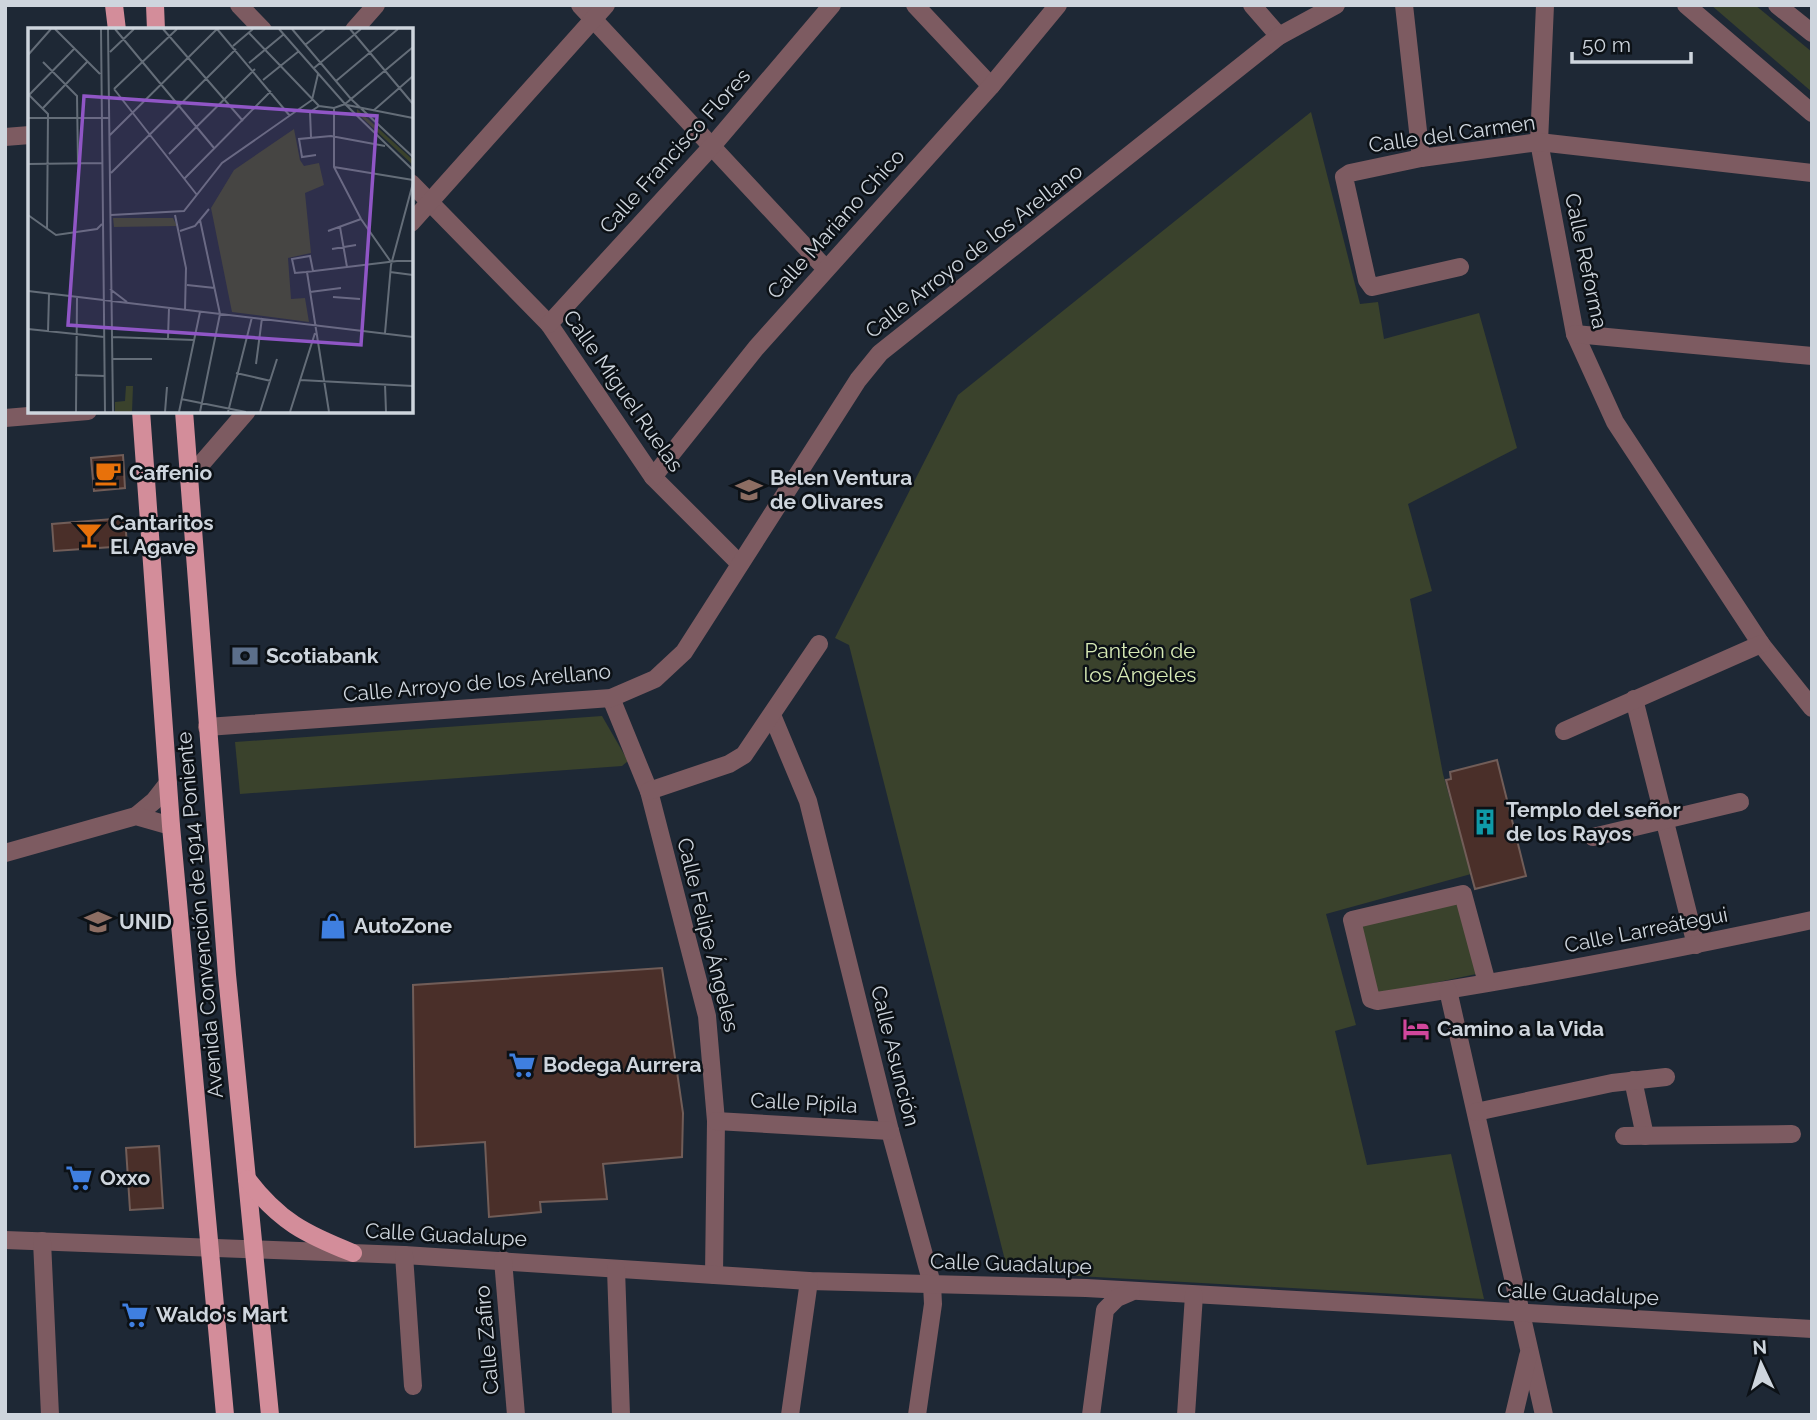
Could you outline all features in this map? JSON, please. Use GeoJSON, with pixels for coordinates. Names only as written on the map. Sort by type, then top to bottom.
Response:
{"type":"FeatureCollection","features":[{"type":"Feature","properties":{"kind":"main road"},"geometry":{"type":"LineString","coordinates":[[114,5],[117,28]]}},
{"type":"Feature","properties":{"kind":"main road"},"geometry":{"type":"LineString","coordinates":[[155,5],[156,28]]}},
{"type":"Feature","properties":{"kind":"main road","name":"Avenida Convención de 1914 Poniente"},"geometry":{"type":"LineString","coordinates":[[141,413],[171,827],[225,1415]]}},
{"type":"Feature","properties":{"kind":"main road","name":"Avenida Convención de 1914 Poniente"},"geometry":{"type":"LineString","coordinates":[[184,413],[207,727],[245,1177],[255,1250],[270,1415]]}},
{"type":"Feature","properties":{"kind":"main road"},"geometry":{"type":"LineString","coordinates":[[245,1177],[269,1208],[296,1228],[354,1253]]}},
{"type":"Feature","properties":{"kind":"street"},"geometry":{"type":"LineString","coordinates":[[239,5],[260,28]]}},
{"type":"Feature","properties":{"kind":"street"},"geometry":{"type":"LineString","coordinates":[[356,28],[376,5]]}},
{"type":"Feature","properties":{"kind":"street"},"geometry":{"type":"LineString","coordinates":[[580,5],[825,268]]}},
{"type":"Feature","properties":{"kind":"street"},"geometry":{"type":"LineString","coordinates":[[413,221],[606,5]]}},
{"type":"Feature","properties":{"kind":"street","name":"Calle Francisco Flores"},"geometry":{"type":"LineString","coordinates":[[549,324],[713,145],[832,5]]}},
{"type":"Feature","properties":{"kind":"street"},"geometry":{"type":"LineString","coordinates":[[915,5],[991,86]]}},
{"type":"Feature","properties":{"kind":"street","name":"Calle Mariano Chico"},"geometry":{"type":"LineString","coordinates":[[653,477],[756,348],[991,86],[1058,5]]}},
{"type":"Feature","properties":{"kind":"street"},"geometry":{"type":"LineString","coordinates":[[1252,5],[1279,36]]}},
{"type":"Feature","properties":{"kind":"street","name":"Calle Arroyo de los Arellano"},"geometry":{"type":"LineString","coordinates":[[1301,22],[1321,5]]}},
{"type":"Feature","properties":{"kind":"street","name":"Calle Arroyo de los Arellano"},"geometry":{"type":"LineString","coordinates":[[207,727],[611,698],[634,690],[667,671],[684,652],[858,380],[880,353],[1279,36],[1336,5]]}},
{"type":"Feature","properties":{"kind":"street"},"geometry":{"type":"LineString","coordinates":[[1404,5],[1421,158]]}},
{"type":"Feature","properties":{"kind":"street","name":"Calle Reforma"},"geometry":{"type":"LineString","coordinates":[[1545,5],[1539,142],[1575,334],[1615,422],[1760,644],[1812,708]]}},
{"type":"Feature","properties":{"kind":"street"},"geometry":{"type":"LineString","coordinates":[[1686,5],[1812,113]]}},
{"type":"Feature","properties":{"kind":"street"},"geometry":{"type":"LineString","coordinates":[[1777,5],[1812,33]]}},
{"type":"Feature","properties":{"kind":"street"},"geometry":{"type":"LineString","coordinates":[[5,137],[28,135]]}},
{"type":"Feature","properties":{"kind":"street","name":"Calle del Carmen"},"geometry":{"type":"LineString","coordinates":[[1460,267],[1372,287],[1367,280],[1344,177],[1350,173],[1421,158],[1539,142],[1812,173]]}},
{"type":"Feature","properties":{"kind":"street","name":"Calle Miguel Ruelas"},"geometry":{"type":"LineString","coordinates":[[413,185],[549,324],[653,477],[740,564]]}},
{"type":"Feature","properties":{"kind":"street"},"geometry":{"type":"LineString","coordinates":[[1575,334],[1812,356]]}},
{"type":"Feature","properties":{"kind":"street"},"geometry":{"type":"LineString","coordinates":[[5,418],[64,413]]}},
{"type":"Feature","properties":{"kind":"street"},"geometry":{"type":"LineString","coordinates":[[189,478],[245,413]]}},
{"type":"Feature","properties":{"kind":"street"},"geometry":{"type":"LineString","coordinates":[[649,791],[729,764],[744,755],[819,644]]}},
{"type":"Feature","properties":{"kind":"street"},"geometry":{"type":"LineString","coordinates":[[1563,732],[1760,644]]}},
{"type":"Feature","properties":{"kind":"street","name":"Calle Felipe Ángeles"},"geometry":{"type":"LineString","coordinates":[[611,698],[649,791],[707,1016],[716,1121],[714,1275]]}},
{"type":"Feature","properties":{"kind":"street"},"geometry":{"type":"LineString","coordinates":[[1634,699],[1696,945]]}},
{"type":"Feature","properties":{"kind":"street","name":"Calle Asunción"},"geometry":{"type":"LineString","coordinates":[[772,715],[808,801],[890,1131],[932,1284],[933,1304],[916,1415]]}},
{"type":"Feature","properties":{"kind":"street"},"geometry":{"type":"LineString","coordinates":[[5,853],[136,816],[155,801],[168,783]]}},
{"type":"Feature","properties":{"kind":"street"},"geometry":{"type":"LineString","coordinates":[[1593,837],[1740,802]]}},
{"type":"Feature","properties":{"kind":"street"},"geometry":{"type":"LineString","coordinates":[[136,816],[171,827]]}},
{"type":"Feature","properties":{"kind":"street","name":"Calle Larreátegui"},"geometry":{"type":"LineString","coordinates":[[1488,983],[1463,894],[1352,920],[1374,1001],[1448,990],[1488,983],[1696,945],[1812,920]]}},
{"type":"Feature","properties":{"kind":"street"},"geometry":{"type":"LineString","coordinates":[[1448,990],[1544,1415]]}},
{"type":"Feature","properties":{"kind":"street"},"geometry":{"type":"LineString","coordinates":[[1476,1112],[1633,1080],[1666,1077]]}},
{"type":"Feature","properties":{"kind":"street"},"geometry":{"type":"LineString","coordinates":[[1633,1080],[1644,1136]]}},
{"type":"Feature","properties":{"kind":"street","name":"Calle Pípila"},"geometry":{"type":"LineString","coordinates":[[716,1121],[890,1131]]}},
{"type":"Feature","properties":{"kind":"street"},"geometry":{"type":"LineString","coordinates":[[1624,1136],[1792,1134]]}},
{"type":"Feature","properties":{"kind":"street","name":"Calle Guadalupe"},"geometry":{"type":"LineString","coordinates":[[5,1240],[404,1255],[809,1280],[1086,1288],[1812,1329]]}},
{"type":"Feature","properties":{"kind":"street"},"geometry":{"type":"LineString","coordinates":[[42,1241],[50,1415]]}},
{"type":"Feature","properties":{"kind":"street"},"geometry":{"type":"LineString","coordinates":[[404,1255],[413,1386]]}},
{"type":"Feature","properties":{"kind":"street","name":"Calle Zafiro"},"geometry":{"type":"LineString","coordinates":[[503,1261],[516,1415]]}},
{"type":"Feature","properties":{"kind":"street"},"geometry":{"type":"LineString","coordinates":[[616,1269],[621,1415]]}},
{"type":"Feature","properties":{"kind":"street"},"geometry":{"type":"LineString","coordinates":[[790,1415],[809,1280]]}},
{"type":"Feature","properties":{"kind":"street"},"geometry":{"type":"LineString","coordinates":[[1086,1288],[1105,1310]]}},
{"type":"Feature","properties":{"kind":"street"},"geometry":{"type":"LineString","coordinates":[[1091,1415],[1105,1310],[1117,1298],[1131,1292]]}},
{"type":"Feature","properties":{"kind":"street"},"geometry":{"type":"LineString","coordinates":[[1186,1415],[1194,1295]]}},
{"type":"Feature","properties":{"kind":"street"},"geometry":{"type":"LineString","coordinates":[[1514,1415],[1529,1353]]}},
{"type":"Feature","properties":{"kind":"green space"},"geometry":{"type":"Polygon","coordinates":[[[1711,5],[1755,5],[1812,52],[1812,92],[1711,5]]]}},
{"type":"Feature","properties":{"kind":"green space","name":"Panteón de los Ángeles"},"geometry":{"type":"Polygon","coordinates":[[[1311,112],[1360,304],[1378,302],[1384,339],[1479,313],[1517,448],[1408,504],[1432,591],[1410,599],[1443,774],[1471,874],[1326,914],[1356,1025],[1335,1031],[1367,1165],[1451,1154],[1484,1299],[1008,1272],[849,645],[835,638],[958,395],[1311,112]]]}},
{"type":"Feature","properties":{"kind":"green space"},"geometry":{"type":"Polygon","coordinates":[[[602,716],[628,761],[622,766],[240,794],[235,742],[602,716]]]}},
{"type":"Feature","properties":{"kind":"green space"},"geometry":{"type":"Polygon","coordinates":[[[1461,898],[1481,973],[1377,995],[1357,923],[1461,898]]]}},
{"type":"Feature","properties":{"kind":"building","name":"Caffenio"},"geometry":{"type":"Polygon","coordinates":[[[123,455],[125,488],[94,491],[91,458],[123,455]]]}},
{"type":"Feature","properties":{"kind":"building","name":"Cantaritos El Agave"},"geometry":{"type":"Polygon","coordinates":[[[125,518],[127,546],[54,551],[52,524],[125,518]]]}},
{"type":"Feature","properties":{"kind":"building","name":"Templo del señor de los Rayos"},"geometry":{"type":"Polygon","coordinates":[[[1497,760],[1526,876],[1475,889],[1446,780],[1451,779],[1450,772],[1497,760]]]}},
{"type":"Feature","properties":{"kind":"building"},"geometry":{"type":"Polygon","coordinates":[[[662,968],[683,1113],[682,1157],[603,1164],[607,1199],[540,1202],[541,1212],[489,1217],[485,1142],[415,1147],[413,985],[662,968]]]}},
{"type":"Feature","properties":{"kind":"building"},"geometry":{"type":"Polygon","coordinates":[[[159,1146],[163,1208],[130,1210],[126,1148],[159,1146]]]}},
{"type":"Feature","properties":{"kind":"place","name":"Caffenio"},"geometry":{"type":"Point","coordinates":[108,473]}},
{"type":"Feature","properties":{"kind":"place","name":"Belen Ventura de Olivares"},"geometry":{"type":"Point","coordinates":[749,490]}},
{"type":"Feature","properties":{"kind":"place","name":"Cantaritos El Agave"},"geometry":{"type":"Point","coordinates":[89,535]}},
{"type":"Feature","properties":{"kind":"place","name":"Scotiabank"},"geometry":{"type":"Point","coordinates":[245,656]}},
{"type":"Feature","properties":{"kind":"place","name":"Templo del señor de los Rayos"},"geometry":{"type":"Point","coordinates":[1485,822]}},
{"type":"Feature","properties":{"kind":"place","name":"UNID"},"geometry":{"type":"Point","coordinates":[98,922]}},
{"type":"Feature","properties":{"kind":"place","name":"AutoZone"},"geometry":{"type":"Point","coordinates":[333,926]}},
{"type":"Feature","properties":{"kind":"place","name":"Camino a la Vida"},"geometry":{"type":"Point","coordinates":[1416,1029]}},
{"type":"Feature","properties":{"kind":"place","name":"Bodega Aurrera"},"geometry":{"type":"Point","coordinates":[522,1065]}},
{"type":"Feature","properties":{"kind":"place","name":"Oxxo"},"geometry":{"type":"Point","coordinates":[79,1178]}},
{"type":"Feature","properties":{"kind":"place","name":"Waldo's Mart"},"geometry":{"type":"Point","coordinates":[135,1315]}}]}
